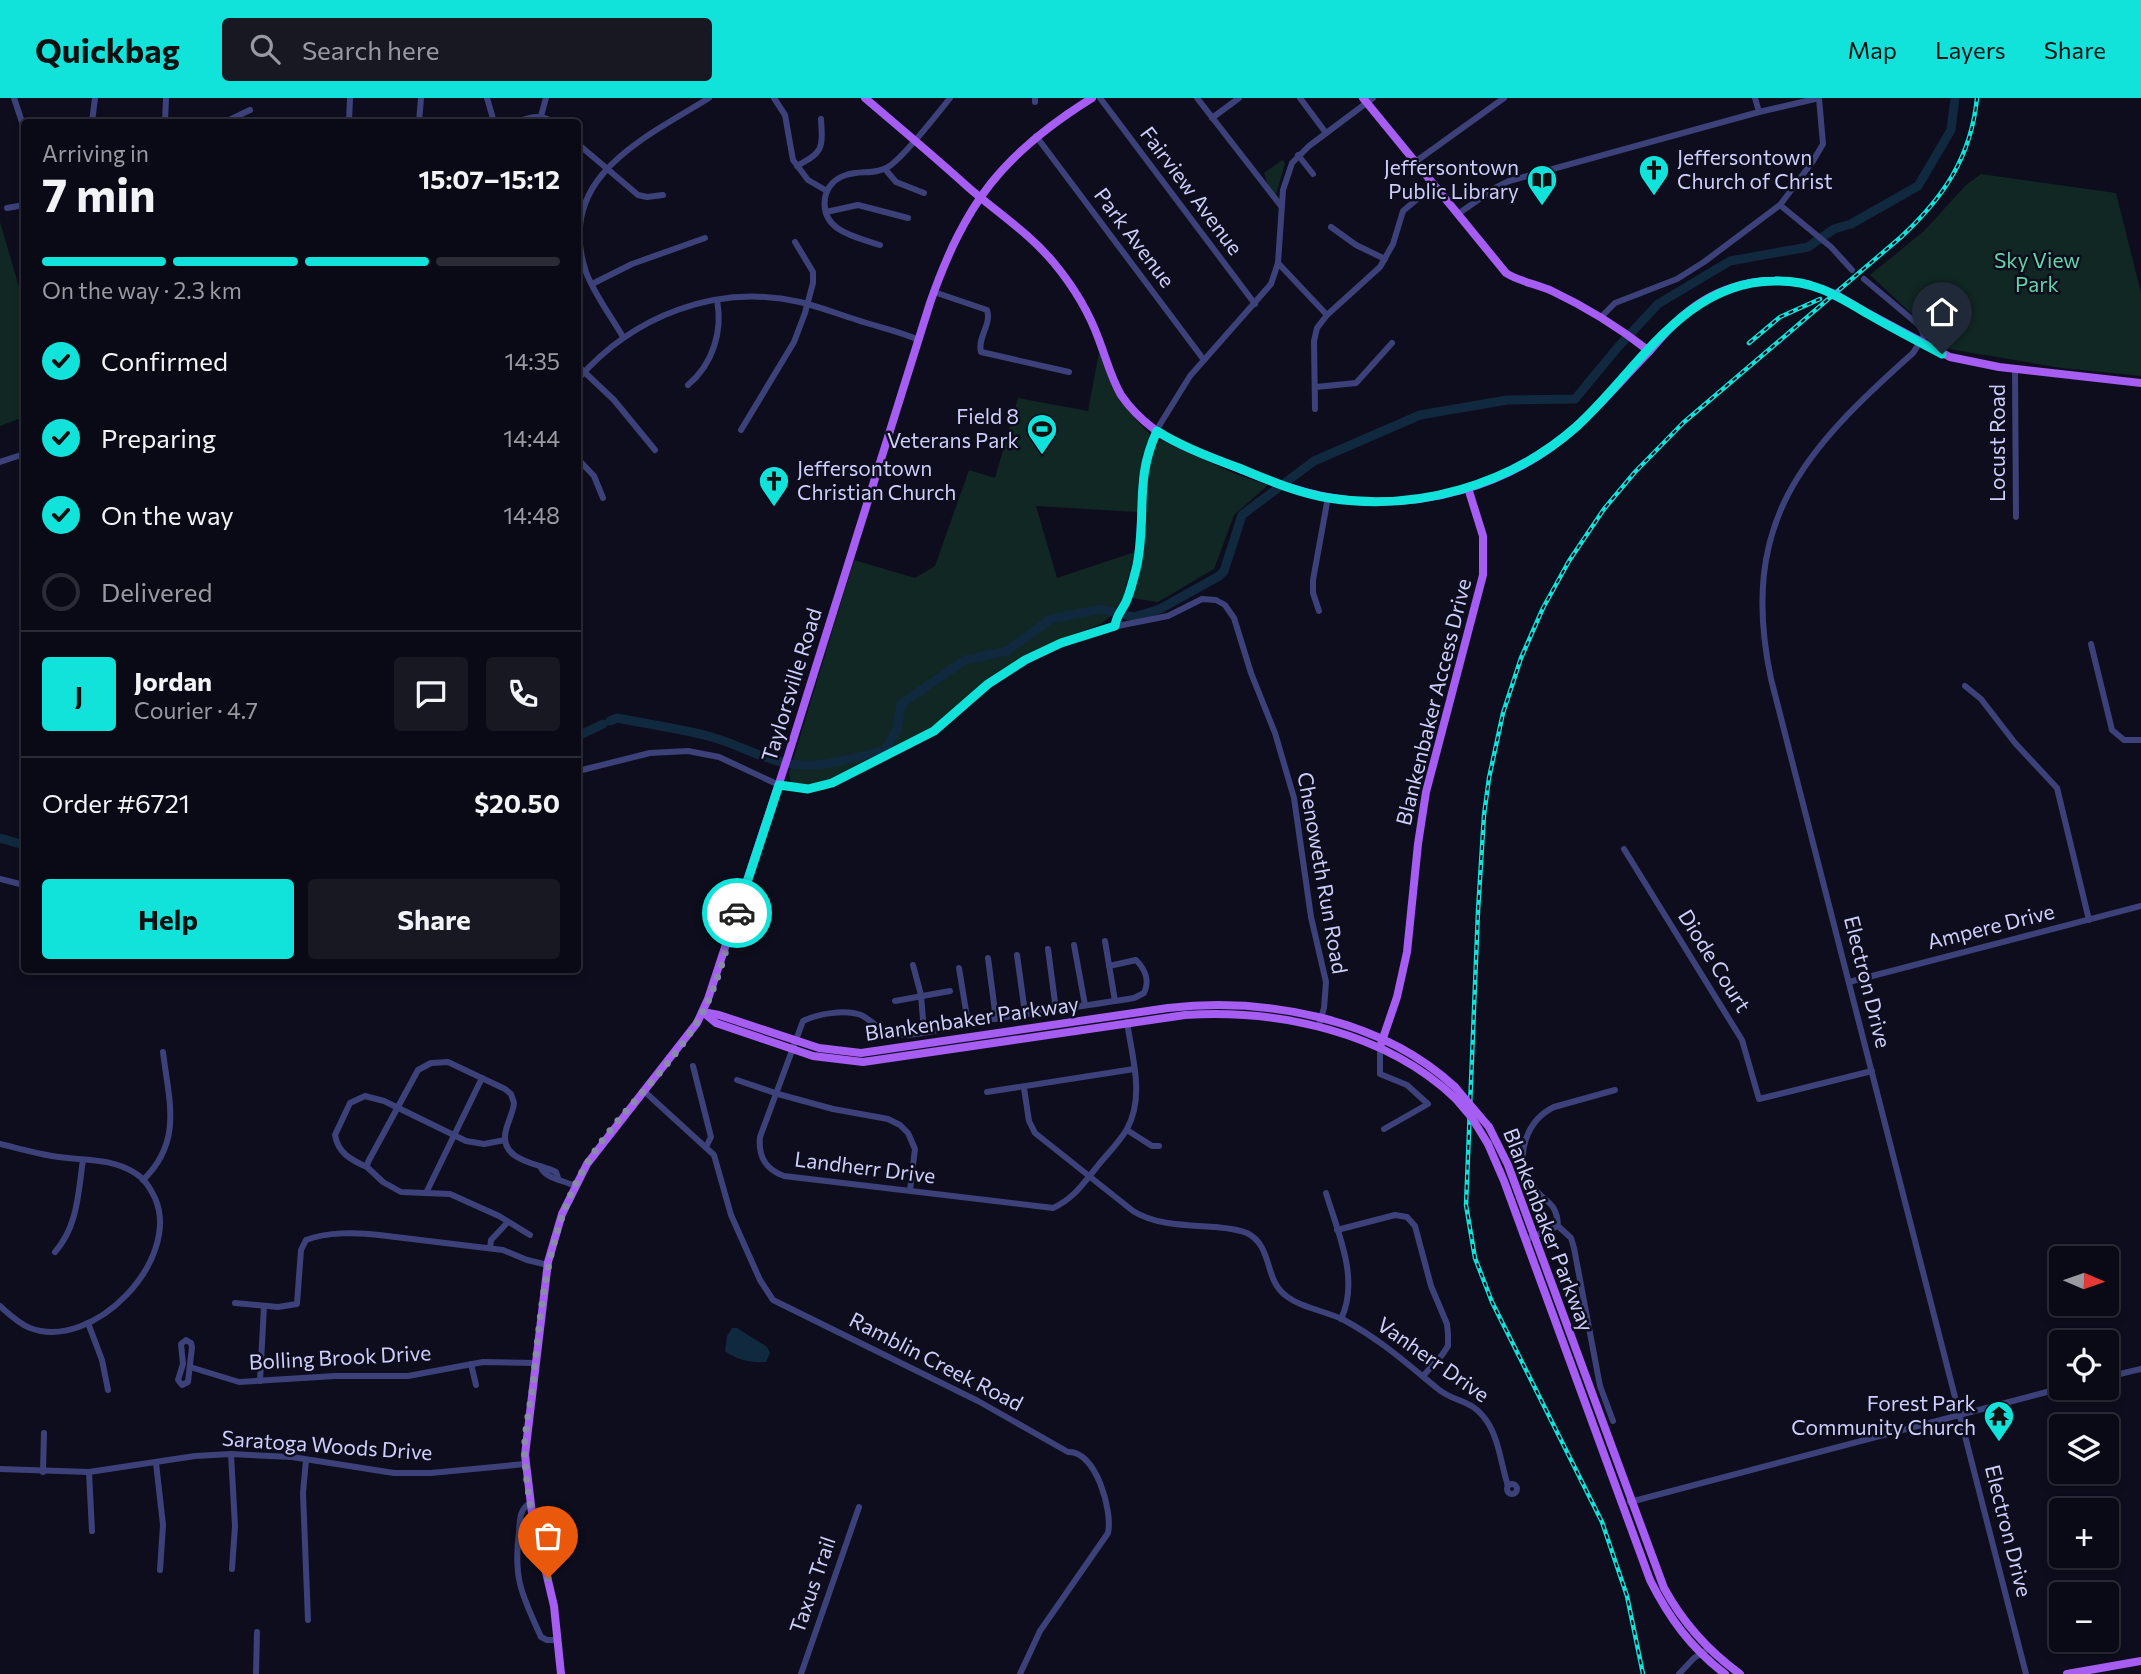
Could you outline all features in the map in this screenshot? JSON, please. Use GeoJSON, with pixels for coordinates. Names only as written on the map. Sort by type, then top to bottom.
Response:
{"type":"FeatureCollection","features":[{"type":"Feature","properties":{"kind":"main road"},"geometry":{"type":"LineString","coordinates":[[865,98],[1020,228],[1067,280],[1092,322],[1121,395],[1131,408],[1157,431],[1183,445],[1276,483],[1328,498],[1390,501],[1425,498],[1468,488],[1510,471],[1556,443],[1590,414],[1682,315],[1725,290],[1761,281],[1807,284],[1835,293],[1950,357],[2015,369],[2141,383]]}},
{"type":"Feature","properties":{"kind":"main road","name":"Taylorsville Road"},"geometry":{"type":"LineString","coordinates":[[561,1674],[552,1599],[530,1503],[525,1464],[527,1425],[554,1238],[575,1185],[601,1142],[645,1092],[702,1012],[713,985],[784,770],[934,292],[956,236],[979,196],[1004,165],[1036,136],[1092,98]]}},
{"type":"Feature","properties":{"kind":"main road"},"geometry":{"type":"LineString","coordinates":[[1367,100],[1509,275],[1551,290],[1602,316],[1649,351]]}},
{"type":"Feature","properties":{"kind":"main road","name":"Blankenbaker Access Drive"},"geometry":{"type":"LineString","coordinates":[[1381,1044],[1397,997],[1407,952],[1426,792],[1483,575],[1483,536],[1468,488]]}},
{"type":"Feature","properties":{"kind":"main road","name":"Blankenbaker Parkway"},"geometry":{"type":"LineString","coordinates":[[702,1012],[716,1023],[794,1045],[824,1059],[872,1062],[1202,1004],[1236,1004],[1270,1007],[1322,1018],[1432,1067],[1455,1087],[1489,1127],[1508,1165],[1530,1238],[1623,1506],[1659,1599],[1682,1634],[1740,1674]]}},
{"type":"Feature","properties":{"kind":"main road","name":"Blankenbaker Parkway"},"geometry":{"type":"LineString","coordinates":[[1127,1018],[1220,1013],[1271,1017],[1319,1027],[1381,1044],[1423,1072],[1455,1098],[1472,1118],[1488,1144],[1530,1238],[1664,1588],[1705,1652],[1725,1674]]}},
{"type":"Feature","properties":{"kind":"main road"},"geometry":{"type":"LineString","coordinates":[[2067,1674],[2141,1661]]}},
{"type":"Feature","properties":{"kind":"street"},"geometry":{"type":"LineString","coordinates":[[14,98],[21,119]]}},
{"type":"Feature","properties":{"kind":"street"},"geometry":{"type":"LineString","coordinates":[[92,119],[95,98]]}},
{"type":"Feature","properties":{"kind":"street"},"geometry":{"type":"LineString","coordinates":[[164,119],[166,98]]}},
{"type":"Feature","properties":{"kind":"street"},"geometry":{"type":"LineString","coordinates":[[349,119],[350,98]]}},
{"type":"Feature","properties":{"kind":"street"},"geometry":{"type":"LineString","coordinates":[[419,119],[421,98]]}},
{"type":"Feature","properties":{"kind":"street"},"geometry":{"type":"LineString","coordinates":[[487,98],[493,119]]}},
{"type":"Feature","properties":{"kind":"street"},"geometry":{"type":"LineString","coordinates":[[541,117],[546,98]]}},
{"type":"Feature","properties":{"kind":"street"},"geometry":{"type":"LineString","coordinates":[[623,337],[592,284],[584,262],[581,229],[589,196],[606,169],[620,155],[709,98]]}},
{"type":"Feature","properties":{"kind":"street"},"geometry":{"type":"LineString","coordinates":[[774,98],[785,115],[792,156],[797,166],[808,180],[827,191]]}},
{"type":"Feature","properties":{"kind":"street"},"geometry":{"type":"LineString","coordinates":[[880,245],[837,229],[828,219],[826,212],[827,191],[836,180],[848,174],[871,173],[885,169],[893,163],[950,98]]}},
{"type":"Feature","properties":{"kind":"street","name":"Fairview Avenue"},"geometry":{"type":"LineString","coordinates":[[1100,98],[1255,304]]}},
{"type":"Feature","properties":{"kind":"street"},"geometry":{"type":"LineString","coordinates":[[1197,98],[1281,206]]}},
{"type":"Feature","properties":{"kind":"street"},"geometry":{"type":"LineString","coordinates":[[1212,118],[1239,98]]}},
{"type":"Feature","properties":{"kind":"street"},"geometry":{"type":"LineString","coordinates":[[1300,98],[1326,133]]}},
{"type":"Feature","properties":{"kind":"street"},"geometry":{"type":"LineString","coordinates":[[1415,162],[1504,98]]}},
{"type":"Feature","properties":{"kind":"street"},"geometry":{"type":"LineString","coordinates":[[1755,98],[1759,112]]}},
{"type":"Feature","properties":{"kind":"street"},"geometry":{"type":"LineString","coordinates":[[1458,214],[1508,181],[1819,98],[1823,144],[1814,161],[1780,205],[1677,279],[1615,303],[1602,316]]}},
{"type":"Feature","properties":{"kind":"street"},"geometry":{"type":"LineString","coordinates":[[1115,626],[1125,604],[1138,555],[1144,464],[1157,431],[1180,390],[1271,284],[1278,263],[1281,206],[1289,170],[1298,155],[1367,100]]}},
{"type":"Feature","properties":{"kind":"street"},"geometry":{"type":"LineString","coordinates":[[231,119],[250,110]]}},
{"type":"Feature","properties":{"kind":"street"},"geometry":{"type":"LineString","coordinates":[[531,119],[546,119]]}},
{"type":"Feature","properties":{"kind":"street"},"geometry":{"type":"LineString","coordinates":[[797,166],[820,150],[821,120]]}},
{"type":"Feature","properties":{"kind":"street","name":"Park Avenue"},"geometry":{"type":"LineString","coordinates":[[1036,136],[1204,360]]}},
{"type":"Feature","properties":{"kind":"street"},"geometry":{"type":"LineString","coordinates":[[581,147],[638,195],[663,195]]}},
{"type":"Feature","properties":{"kind":"street"},"geometry":{"type":"LineString","coordinates":[[1298,155],[1312,174]]}},
{"type":"Feature","properties":{"kind":"street"},"geometry":{"type":"LineString","coordinates":[[885,169],[896,182],[924,193]]}},
{"type":"Feature","properties":{"kind":"street"},"geometry":{"type":"LineString","coordinates":[[1315,410],[1317,328],[1327,315],[1376,271],[1393,244],[1403,211],[1434,185]]}},
{"type":"Feature","properties":{"kind":"street"},"geometry":{"type":"LineString","coordinates":[[826,212],[858,205],[908,218]]}},
{"type":"Feature","properties":{"kind":"street"},"geometry":{"type":"LineString","coordinates":[[1780,205],[1818,235],[1852,270]]}},
{"type":"Feature","properties":{"kind":"street"},"geometry":{"type":"LineString","coordinates":[[7,208],[21,206]]}},
{"type":"Feature","properties":{"kind":"street"},"geometry":{"type":"LineString","coordinates":[[1331,227],[1385,259]]}},
{"type":"Feature","properties":{"kind":"street"},"geometry":{"type":"LineString","coordinates":[[592,284],[632,264],[705,238]]}},
{"type":"Feature","properties":{"kind":"street"},"geometry":{"type":"LineString","coordinates":[[741,430],[794,342],[807,304],[813,272],[795,242]]}},
{"type":"Feature","properties":{"kind":"street"},"geometry":{"type":"LineString","coordinates":[[1278,263],[1327,315]]}},
{"type":"Feature","properties":{"kind":"street"},"geometry":{"type":"LineString","coordinates":[[1864,279],[1920,326],[1925,333],[1921,343]]}},
{"type":"Feature","properties":{"kind":"street"},"geometry":{"type":"LineString","coordinates":[[934,292],[989,312],[979,348],[982,352],[1069,372]]}},
{"type":"Feature","properties":{"kind":"street"},"geometry":{"type":"LineString","coordinates":[[581,376],[623,337],[651,320],[717,300],[768,298],[807,304],[919,340]]}},
{"type":"Feature","properties":{"kind":"street"},"geometry":{"type":"LineString","coordinates":[[688,385],[699,375],[717,339],[720,320],[717,300]]}},
{"type":"Feature","properties":{"kind":"street"},"geometry":{"type":"LineString","coordinates":[[1316,387],[1356,383],[1392,342]]}},
{"type":"Feature","properties":{"kind":"street","name":"Electron Drive"},"geometry":{"type":"LineString","coordinates":[[1921,343],[1840,422],[1804,465],[1791,488],[1773,530],[1763,583],[1763,632],[1849,982],[2026,1674]]}},
{"type":"Feature","properties":{"kind":"street"},"geometry":{"type":"LineString","coordinates":[[581,369],[614,400],[655,450]]}},
{"type":"Feature","properties":{"kind":"street","name":"Locust Road"},"geometry":{"type":"LineString","coordinates":[[2015,369],[2016,517]]}},
{"type":"Feature","properties":{"kind":"street"},"geometry":{"type":"LineString","coordinates":[[0,462],[21,455]]}},
{"type":"Feature","properties":{"kind":"street"},"geometry":{"type":"LineString","coordinates":[[581,462],[594,476],[603,498]]}},
{"type":"Feature","properties":{"kind":"street"},"geometry":{"type":"LineString","coordinates":[[1319,611],[1313,593],[1313,580],[1328,498]]}},
{"type":"Feature","properties":{"kind":"street","name":"Chenoweth Run Road"},"geometry":{"type":"LineString","coordinates":[[581,770],[650,753],[688,751],[719,757],[779,785],[808,789],[832,783],[934,731],[988,684],[1025,660],[1061,643],[1115,626],[1168,617],[1205,598],[1222,602],[1232,614],[1253,680],[1275,733],[1294,798],[1311,917],[1326,982],[1319,1027]]}},
{"type":"Feature","properties":{"kind":"street"},"geometry":{"type":"LineString","coordinates":[[2091,644],[2112,730],[2124,740],[2141,740]]}},
{"type":"Feature","properties":{"kind":"street"},"geometry":{"type":"LineString","coordinates":[[1965,686],[1980,699],[2015,743],[2057,788],[2089,920]]}},
{"type":"Feature","properties":{"kind":"street","name":"Diode Court"},"geometry":{"type":"LineString","coordinates":[[1624,849],[1742,1040],[1759,1099],[1872,1071]]}},
{"type":"Feature","properties":{"kind":"street"},"geometry":{"type":"LineString","coordinates":[[0,879],[21,884]]}},
{"type":"Feature","properties":{"kind":"street","name":"Ampere Drive"},"geometry":{"type":"LineString","coordinates":[[1849,982],[2141,906]]}},
{"type":"Feature","properties":{"kind":"street"},"geometry":{"type":"LineString","coordinates":[[1105,941],[1115,1001]]}},
{"type":"Feature","properties":{"kind":"street"},"geometry":{"type":"LineString","coordinates":[[1073,945],[1085,1005]]}},
{"type":"Feature","properties":{"kind":"street"},"geometry":{"type":"LineString","coordinates":[[1048,949],[1056,1010]]}},
{"type":"Feature","properties":{"kind":"street"},"geometry":{"type":"LineString","coordinates":[[1017,956],[1025,1013]]}},
{"type":"Feature","properties":{"kind":"street"},"geometry":{"type":"LineString","coordinates":[[988,958],[996,1019]]}},
{"type":"Feature","properties":{"kind":"street","name":"Landherr Drive"},"geometry":{"type":"LineString","coordinates":[[1109,966],[1136,960],[1144,968],[1147,983],[1144,993],[1115,1001],[1025,1013],[924,1032],[894,1034],[879,1028],[862,1016],[843,1013],[803,1021],[759,1141],[763,1160],[775,1173],[784,1176],[1052,1208],[1071,1199],[1127,1130],[1136,1108],[1138,1094],[1127,1018]]}},
{"type":"Feature","properties":{"kind":"street"},"geometry":{"type":"LineString","coordinates":[[913,965],[921,995],[924,1032]]}},
{"type":"Feature","properties":{"kind":"street"},"geometry":{"type":"LineString","coordinates":[[959,968],[968,1023]]}},
{"type":"Feature","properties":{"kind":"street"},"geometry":{"type":"LineString","coordinates":[[895,1001],[950,991]]}},
{"type":"Feature","properties":{"kind":"street"},"geometry":{"type":"LineString","coordinates":[[1381,1044],[1380,1074],[1406,1085],[1429,1104],[1384,1129]]}},
{"type":"Feature","properties":{"kind":"street"},"geometry":{"type":"LineString","coordinates":[[143,1180],[160,1161],[170,1137],[171,1119],[163,1052]]}},
{"type":"Feature","properties":{"kind":"street"},"geometry":{"type":"LineString","coordinates":[[367,1167],[418,1070],[431,1063],[448,1062],[505,1089],[513,1098],[514,1108],[505,1140],[513,1155],[556,1172],[558,1178],[575,1185]]}},
{"type":"Feature","properties":{"kind":"street"},"geometry":{"type":"LineString","coordinates":[[693,1066],[710,1137],[706,1147]]}},
{"type":"Feature","properties":{"kind":"street"},"geometry":{"type":"LineString","coordinates":[[987,1092],[1134,1069]]}},
{"type":"Feature","properties":{"kind":"street"},"geometry":{"type":"LineString","coordinates":[[426,1193],[482,1077]]}},
{"type":"Feature","properties":{"kind":"street"},"geometry":{"type":"LineString","coordinates":[[737,1080],[833,1109],[888,1119],[900,1125],[908,1133],[915,1149],[910,1190]]}},
{"type":"Feature","properties":{"kind":"street","name":"Vanherr Drive"},"geometry":{"type":"LineString","coordinates":[[1024,1088],[1031,1128],[1053,1149],[1146,1219],[1230,1229],[1249,1234],[1263,1248],[1272,1278],[1285,1295],[1341,1319],[1385,1345],[1440,1391],[1479,1410],[1488,1423],[1508,1486]]}},
{"type":"Feature","properties":{"kind":"street"},"geometry":{"type":"LineString","coordinates":[[1613,1421],[1600,1386],[1571,1238],[1558,1226],[1558,1215],[1553,1205],[1531,1185],[1525,1172],[1523,1150],[1526,1136],[1534,1122],[1546,1111],[1577,1099],[1615,1090]]}},
{"type":"Feature","properties":{"kind":"street","name":"Ramblin Creek Road"},"geometry":{"type":"LineString","coordinates":[[645,1092],[714,1155],[726,1199],[760,1280],[773,1300],[978,1401],[1068,1452],[1084,1457],[1094,1469],[1108,1514],[1108,1534],[1040,1632],[1020,1674]]}},
{"type":"Feature","properties":{"kind":"street"},"geometry":{"type":"LineString","coordinates":[[505,1140],[484,1144],[462,1140],[398,1108],[365,1096],[350,1103],[335,1135],[339,1150],[401,1192],[450,1194],[499,1216],[530,1235]]}},
{"type":"Feature","properties":{"kind":"street"},"geometry":{"type":"LineString","coordinates":[[1127,1130],[1152,1146],[1159,1146]]}},
{"type":"Feature","properties":{"kind":"street"},"geometry":{"type":"LineString","coordinates":[[0,1150],[0,1144],[53,1156],[117,1164],[143,1180],[153,1194],[159,1212],[160,1231],[156,1252],[149,1264],[128,1291],[96,1320],[67,1331],[38,1330],[16,1320],[0,1306]]}},
{"type":"Feature","properties":{"kind":"street"},"geometry":{"type":"LineString","coordinates":[[55,1252],[73,1224],[83,1160]]}},
{"type":"Feature","properties":{"kind":"street"},"geometry":{"type":"LineString","coordinates":[[1326,1194],[1350,1283],[1349,1299],[1341,1319]]}},
{"type":"Feature","properties":{"kind":"street"},"geometry":{"type":"LineString","coordinates":[[1337,1230],[1395,1215],[1407,1217],[1415,1226],[1431,1286],[1447,1324],[1448,1334],[1448,1346],[1423,1375]]}},
{"type":"Feature","properties":{"kind":"street"},"geometry":{"type":"LineString","coordinates":[[490,1248],[491,1240],[507,1223]]}},
{"type":"Feature","properties":{"kind":"street"},"geometry":{"type":"LineString","coordinates":[[1530,1238],[1558,1226]]}},
{"type":"Feature","properties":{"kind":"street"},"geometry":{"type":"LineString","coordinates":[[235,1303],[286,1307],[297,1304],[301,1250],[306,1240],[315,1237],[367,1233],[503,1250],[548,1265]]}},
{"type":"Feature","properties":{"kind":"street"},"geometry":{"type":"LineString","coordinates":[[260,1381],[264,1306]]}},
{"type":"Feature","properties":{"kind":"street"},"geometry":{"type":"LineString","coordinates":[[88,1323],[102,1360],[108,1390]]}},
{"type":"Feature","properties":{"kind":"street"},"geometry":{"type":"LineString","coordinates":[[184,1341],[192,1345],[190,1367],[188,1382],[186,1385],[180,1385],[177,1380],[183,1364],[181,1344],[184,1341]]}},
{"type":"Feature","properties":{"kind":"street","name":"Bolling Brook Drive"},"geometry":{"type":"LineString","coordinates":[[190,1367],[239,1382],[335,1376],[408,1376],[483,1362],[535,1363]]}},
{"type":"Feature","properties":{"kind":"street"},"geometry":{"type":"LineString","coordinates":[[471,1364],[476,1385]]}},
{"type":"Feature","properties":{"kind":"street"},"geometry":{"type":"LineString","coordinates":[[2119,1375],[2141,1370]]}},
{"type":"Feature","properties":{"kind":"street"},"geometry":{"type":"LineString","coordinates":[[1623,1506],[1631,1501],[2049,1391]]}},
{"type":"Feature","properties":{"kind":"street"},"geometry":{"type":"LineString","coordinates":[[43,1472],[44,1433]]}},
{"type":"Feature","properties":{"kind":"street"},"geometry":{"type":"LineString","coordinates":[[231,1454],[235,1526],[232,1569]]}},
{"type":"Feature","properties":{"kind":"street","name":"Saratoga Woods Drive"},"geometry":{"type":"LineString","coordinates":[[0,1469],[89,1472],[195,1456],[231,1454],[266,1455],[412,1474],[525,1464]]}},
{"type":"Feature","properties":{"kind":"street"},"geometry":{"type":"LineString","coordinates":[[306,1460],[303,1493],[308,1620]]}},
{"type":"Feature","properties":{"kind":"street"},"geometry":{"type":"LineString","coordinates":[[156,1463],[163,1525],[160,1570]]}},
{"type":"Feature","properties":{"kind":"street"},"geometry":{"type":"LineString","coordinates":[[89,1472],[92,1531]]}},
{"type":"Feature","properties":{"kind":"street"},"geometry":{"type":"LineString","coordinates":[[530,1503],[520,1515],[517,1579],[541,1637],[558,1640]]}},
{"type":"Feature","properties":{"kind":"street","name":"Taxus Trail"},"geometry":{"type":"LineString","coordinates":[[801,1674],[859,1507]]}},
{"type":"Feature","properties":{"kind":"street"},"geometry":{"type":"LineString","coordinates":[[256,1674],[257,1632]]}},
{"type":"Feature","properties":{"kind":"street"},"geometry":{"type":"LineString","coordinates":[[1679,1674],[1694,1658],[1705,1652]]}},
{"type":"Feature","properties":{"kind":"green space"},"geometry":{"type":"Polygon","coordinates":[[[1282,160],[1285,163],[1276,195],[1268,185],[1264,173],[1282,160]]]}},
{"type":"Feature","properties":{"kind":"green space","name":"Sky View Park"},"geometry":{"type":"Polygon","coordinates":[[[1981,174],[2116,193],[2141,293],[2141,376],[2062,368],[1949,349],[1932,337],[1927,328],[1870,275],[1924,231],[1966,185],[1981,174]]]}},
{"type":"Feature","properties":{"kind":"green space"},"geometry":{"type":"Polygon","coordinates":[[[0,222],[21,294],[21,418],[0,426],[0,222]]]}},
{"type":"Feature","properties":{"kind":"green space"},"geometry":{"type":"Polygon","coordinates":[[[1099,352],[1119,396],[1150,434],[1138,481],[1137,512],[1036,506],[1057,578],[1135,552],[1122,601],[1101,624],[1064,638],[1016,663],[980,686],[945,719],[903,745],[823,783],[804,787],[791,784],[789,773],[854,560],[915,578],[935,566],[969,470],[995,478],[1018,398],[1088,411],[1099,352]]]}},
{"type":"Feature","properties":{"kind":"green space"},"geometry":{"type":"Polygon","coordinates":[[[1161,439],[1233,473],[1268,485],[1234,515],[1214,569],[1158,602],[1132,598],[1142,561],[1145,482],[1153,452],[1161,439]]]}},
{"type":"Feature","properties":{"kind":"water"},"geometry":{"type":"Polygon","coordinates":[[[732,1328],[737,1328],[767,1347],[770,1353],[766,1362],[744,1360],[725,1351],[727,1336],[732,1328]]]}},
{"type":"Feature","properties":{"kind":"waterway"},"geometry":{"type":"LineString","coordinates":[[610,721],[617,718],[697,733],[771,759],[797,765],[830,763],[885,750],[897,730],[901,704],[965,660],[1007,651],[1051,619],[1101,609],[1134,617],[1160,609],[1219,576],[1224,571],[1242,515],[1314,461],[1420,415],[1507,400],[1575,399],[1658,304],[1730,261],[1808,247],[1834,229],[1851,224],[1918,186],[1951,130],[1955,98]]}},
{"type":"Feature","properties":{"kind":"waterway"},"geometry":{"type":"LineString","coordinates":[[581,735],[603,724]]}},
{"type":"Feature","properties":{"kind":"waterway"},"geometry":{"type":"LineString","coordinates":[[0,838],[21,844]]}},
{"type":"Feature","properties":{"kind":"railway"},"geometry":{"type":"LineString","coordinates":[[1643,1674],[1627,1596],[1602,1522],[1492,1302],[1475,1258],[1466,1205],[1478,911],[1489,778],[1503,713],[1521,658],[1543,608],[1569,561],[1604,509],[1635,472],[1683,423],[1901,237],[1930,207],[1953,175],[1962,157],[1969,139],[1977,98]]}},
{"type":"Feature","properties":{"kind":"railway"},"geometry":{"type":"LineString","coordinates":[[1749,343],[1780,317],[1820,299]]}},
{"type":"Feature","properties":{"kind":"way so far"},"geometry":{"type":"LineString","coordinates":[[548,1578],[534,1527],[525,1455],[544,1285],[554,1238],[575,1185],[596,1150],[645,1092],[697,1023],[711,991],[737,913]]}},
{"type":"Feature","properties":{"kind":"place","name":"Jeffersontown Church of Christ"},"geometry":{"type":"Point","coordinates":[1654,197]}},
{"type":"Feature","properties":{"kind":"place","name":"Jeffersontown Public Library"},"geometry":{"type":"Point","coordinates":[1542,207]}},
{"type":"Feature","properties":{"kind":"place","name":"Field 8 Veterans Park"},"geometry":{"type":"Point","coordinates":[1042,456]}},
{"type":"Feature","properties":{"kind":"place","name":"Jeffersontown Christian Church"},"geometry":{"type":"Point","coordinates":[774,508]}},
{"type":"Feature","properties":{"kind":"place","name":"Forest Park Community Church"},"geometry":{"type":"Point","coordinates":[1999,1443]}},
{"type":"Feature","properties":{"kind":"route"},"geometry":{"type":"LineString","coordinates":[[737,913],[779,785],[815,789],[832,783],[934,731],[988,684],[1025,660],[1061,643],[1115,626],[1128,597],[1137,565],[1142,476],[1157,431],[1223,462],[1307,493],[1354,500],[1411,500],[1468,488],[1534,458],[1576,426],[1682,315],[1714,295],[1737,286],[1773,281],[1798,282],[1822,288],[1942,354]]}}]}
